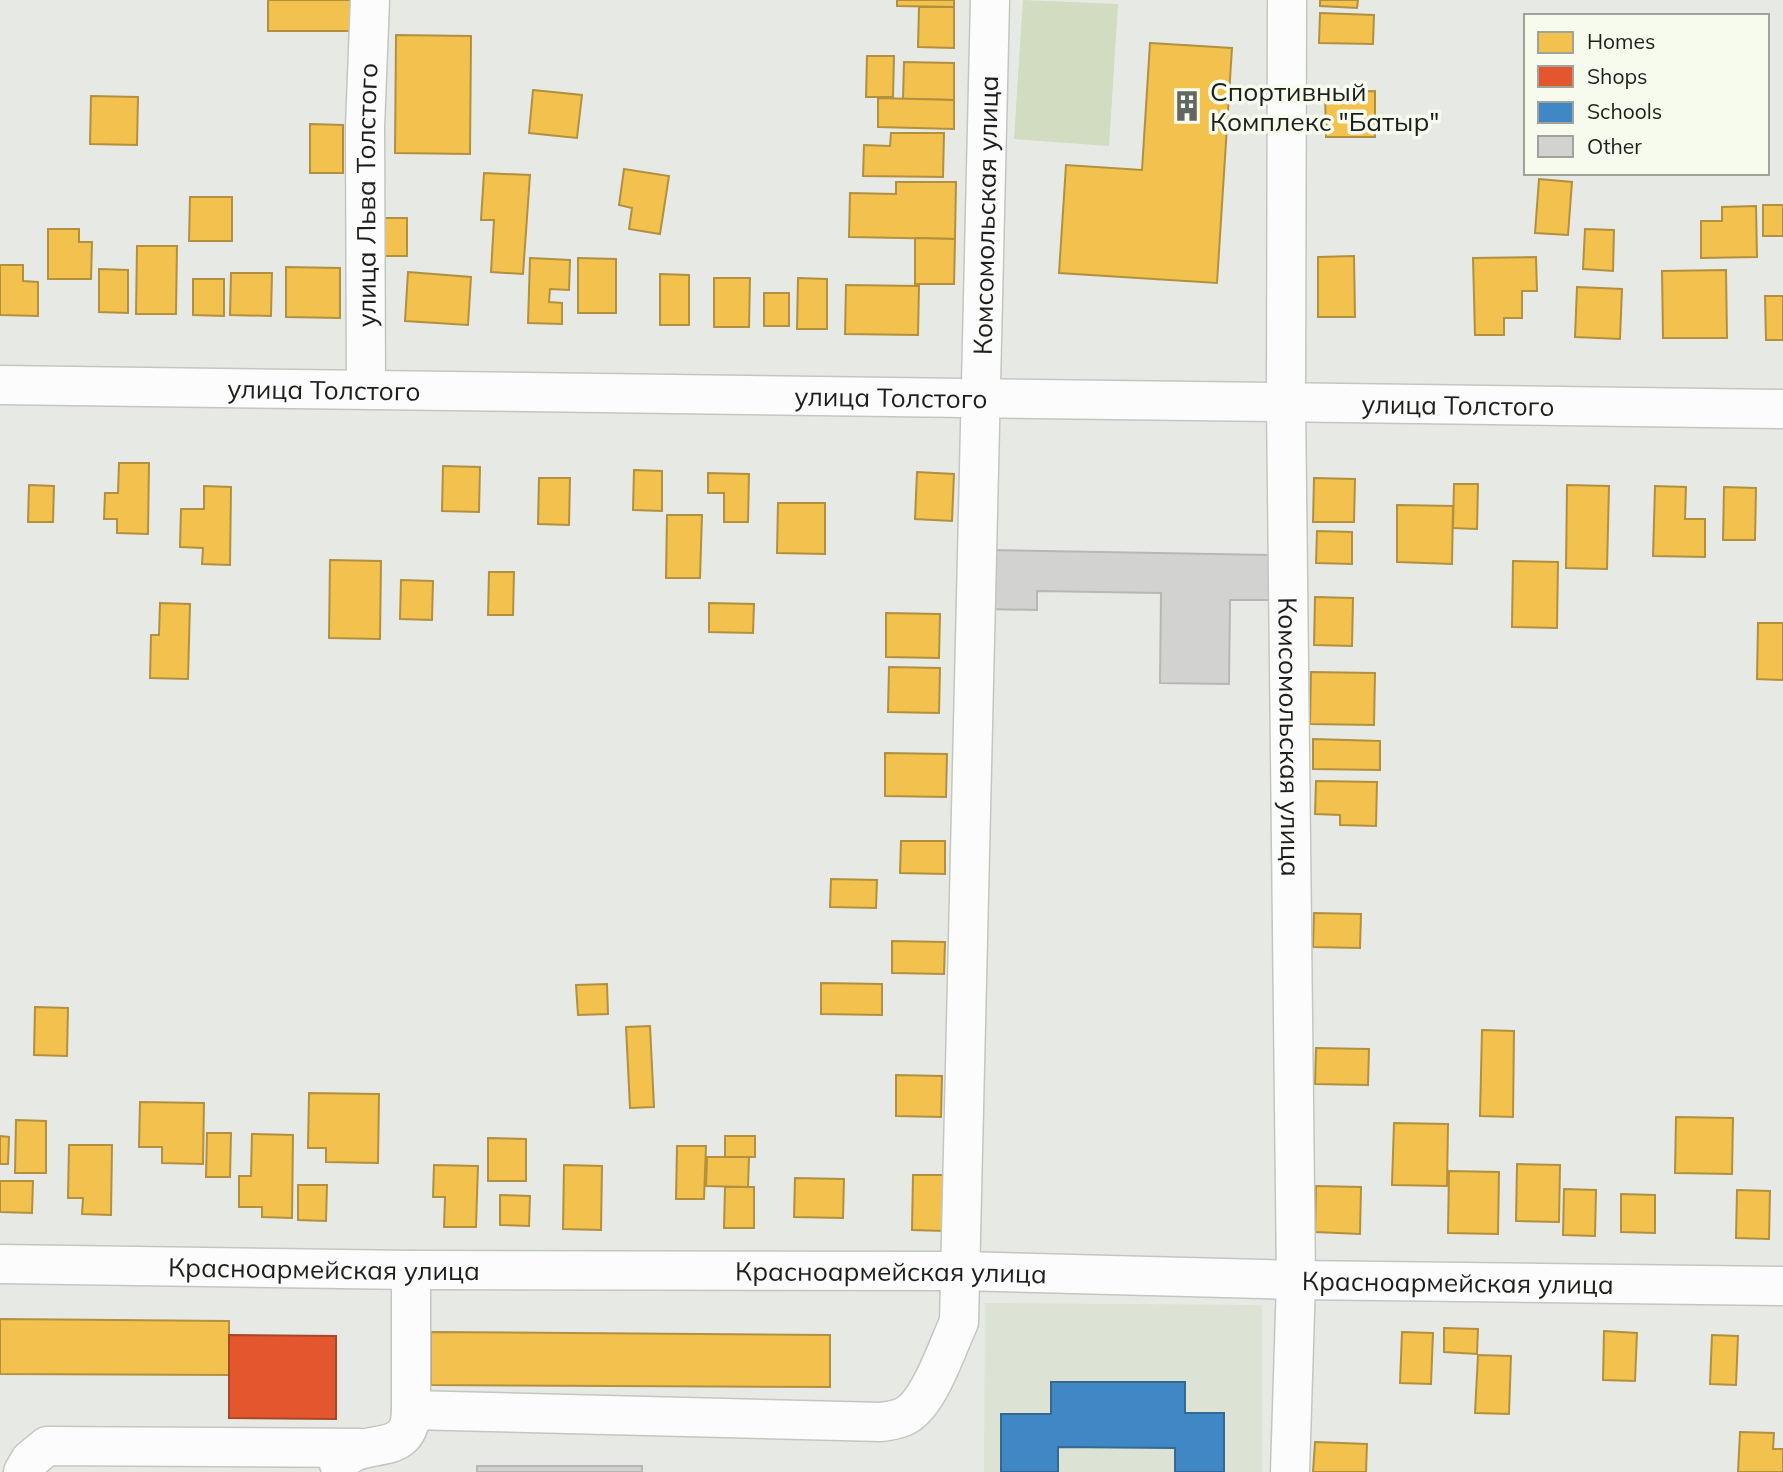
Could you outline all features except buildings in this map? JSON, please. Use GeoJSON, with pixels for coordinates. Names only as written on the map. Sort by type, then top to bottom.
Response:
{"type":"FeatureCollection","features":[{"type":"Feature","properties":{"kind":"street","name":"улица Льва Толстого"},"geometry":{"type":"LineString","coordinates":[[366,389],[365,127],[370,0]]}},
{"type":"Feature","properties":{"kind":"street","name":"Комсомольская улица"},"geometry":{"type":"LineString","coordinates":[[411,1410],[881,1422],[902,1418],[915,1409],[928,1391],[959,1322],[990,0]]}},
{"type":"Feature","properties":{"kind":"street","name":"Комсомольская улица"},"geometry":{"type":"LineString","coordinates":[[1287,0],[1286,402],[1296,1280],[1290,1472]]}},
{"type":"Feature","properties":{"kind":"street","name":"улица Толстого"},"geometry":{"type":"LineString","coordinates":[[0,385],[1783,409]]}},
{"type":"Feature","properties":{"kind":"street","name":"Красноармейская улица"},"geometry":{"type":"LineString","coordinates":[[0,1264],[411,1270],[960,1271],[1296,1280],[1783,1286]]}},
{"type":"Feature","properties":{"kind":"street"},"geometry":{"type":"LineString","coordinates":[[23,1472],[30,1460],[47,1446],[347,1460],[392,1444],[408,1429],[411,1410],[411,1270]]}},
{"type":"Feature","properties":{"kind":"shaded area"},"geometry":{"type":"Polygon","coordinates":[[[985,1303],[1262,1305],[1262,1472],[984,1472],[985,1303]]]}},
{"type":"Feature","properties":{"kind":"green space"},"geometry":{"type":"Polygon","coordinates":[[[1023,0],[1118,4],[1109,146],[1014,139],[1023,0]]]}},
{"type":"Feature","properties":{"kind":"place","name":"Спортивный Комплекс \"Батыр\""},"geometry":{"type":"Point","coordinates":[1187,106]}}]}
